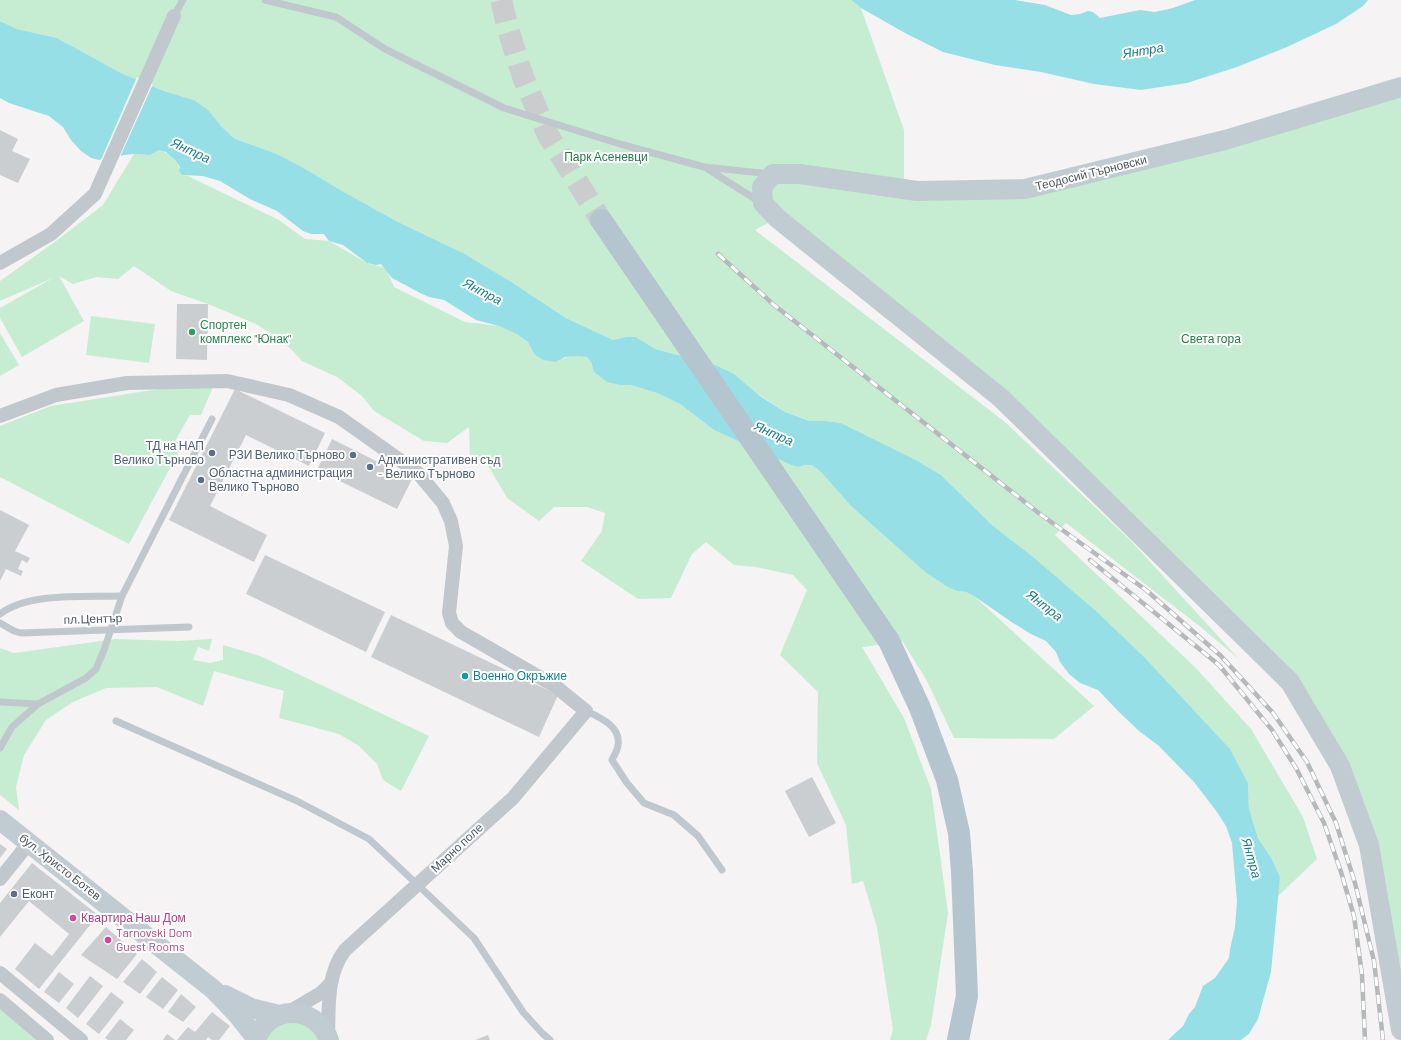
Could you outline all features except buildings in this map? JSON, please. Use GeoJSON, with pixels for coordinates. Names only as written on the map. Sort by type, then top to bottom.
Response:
{"type":"FeatureCollection","features":[{"type":"Feature","properties":{"kind":"main road"},"geometry":{"type":"LineString","coordinates":[[601,220],[889,641],[920,708],[947,780],[959,833],[967,996],[958,1040]]}},
{"type":"Feature","properties":{"kind":"main road"},"geometry":{"type":"LineString","coordinates":[[943,1040],[952,1004],[964,913]]}},
{"type":"Feature","properties":{"kind":"street"},"geometry":{"type":"LineString","coordinates":[[0,263],[51,234],[95,194],[174,16]]}},
{"type":"Feature","properties":{"kind":"street","name":"Теодосий Търновски"},"geometry":{"type":"LineString","coordinates":[[773,174],[800,174],[917,191],[1025,189],[1225,140],[1401,87]]}},
{"type":"Feature","properties":{"kind":"street"},"geometry":{"type":"LineString","coordinates":[[773,174],[762,186],[763,203],[777,218],[1001,398],[1290,682],[1340,766],[1369,845],[1401,1030]]}},
{"type":"Feature","properties":{"kind":"street"},"geometry":{"type":"LineString","coordinates":[[0,416],[56,395],[127,383],[227,381],[289,396],[339,416],[418,473],[443,503],[451,521],[456,546],[449,613],[452,623],[461,632],[555,686],[586,711]]}},
{"type":"Feature","properties":{"kind":"street","name":"Марно поле"},"geometry":{"type":"LineString","coordinates":[[329,1039],[330,984],[336,964],[345,950],[513,798],[586,711]]}},
{"type":"Feature","properties":{"kind":"street","name":"бул. Христо Ботев"},"geometry":{"type":"LineString","coordinates":[[0,820],[214,990],[237,1014],[256,1039]]}},
{"type":"Feature","properties":{"kind":"street"},"geometry":{"type":"LineString","coordinates":[[0,879],[29,843]]}},
{"type":"Feature","properties":{"kind":"street"},"geometry":{"type":"LineString","coordinates":[[0,973],[81,1040]]}},
{"type":"Feature","properties":{"kind":"street"},"geometry":{"type":"LineString","coordinates":[[256,1039],[262,1028],[270,1020],[321,993],[330,984]]}},
{"type":"Feature","properties":{"kind":"street","name":"бул. Христо Ботев"},"geometry":{"type":"LineString","coordinates":[[214,990],[250,1008],[283,1014],[299,1013],[315,1020],[323,1028],[329,1039]]}},
{"type":"Feature","properties":{"kind":"street"},"geometry":{"type":"LineString","coordinates":[[0,1000],[47,1040]]}},
{"type":"Feature","properties":{"kind":"lane"},"geometry":{"type":"LineString","coordinates":[[174,16],[183,0]]}},
{"type":"Feature","properties":{"kind":"lane"},"geometry":{"type":"LineString","coordinates":[[265,0],[336,16],[385,49],[504,108],[620,144],[704,167],[773,174]]}},
{"type":"Feature","properties":{"kind":"lane"},"geometry":{"type":"LineString","coordinates":[[704,167],[763,203]]}},
{"type":"Feature","properties":{"kind":"lane"},"geometry":{"type":"LineString","coordinates":[[0,748],[12,727],[38,704],[86,678],[96,669],[112,629],[122,596],[212,419]]}},
{"type":"Feature","properties":{"kind":"lane","name":"пл.Център"},"geometry":{"type":"LineString","coordinates":[[0,614],[10,607],[44,598],[122,596]]}},
{"type":"Feature","properties":{"kind":"lane","name":"пл.Център"},"geometry":{"type":"LineString","coordinates":[[0,623],[21,633],[112,629],[189,628]]}},
{"type":"Feature","properties":{"kind":"lane"},"geometry":{"type":"LineString","coordinates":[[0,702],[38,704]]}},
{"type":"Feature","properties":{"kind":"lane"},"geometry":{"type":"LineString","coordinates":[[586,711],[604,720],[612,727],[618,737],[618,746],[612,760],[627,783],[644,803],[674,815],[698,836],[722,870]]}},
{"type":"Feature","properties":{"kind":"lane"},"geometry":{"type":"LineString","coordinates":[[116,721],[298,801],[369,839],[474,938],[523,1012],[550,1040]]}},
{"type":"Feature","properties":{"kind":"green space"},"geometry":{"type":"Polygon","coordinates":[[[0,0],[851,0],[861,8],[904,130],[904,190],[1025,189],[1401,87],[1401,1030],[1369,845],[1290,682],[1001,398],[777,218],[755,230],[1005,422],[1131,541],[1239,659],[1198,625],[1066,523],[1055,535],[1196,668],[1251,729],[1303,817],[1317,859],[1277,897],[1280,877],[1272,859],[1258,838],[1249,809],[1248,783],[1230,749],[1187,704],[1032,556],[992,525],[941,475],[916,460],[841,423],[809,421],[785,412],[715,365],[655,349],[636,337],[626,337],[613,340],[566,318],[465,254],[396,221],[275,153],[235,139],[194,100],[164,91],[121,73],[57,38],[17,29],[0,21],[0,0]]]}},
{"type":"Feature","properties":{"kind":"green space"},"geometry":{"type":"Polygon","coordinates":[[[159,150],[168,153],[174,159],[179,166],[182,175],[188,176],[279,220],[305,239],[329,241],[367,263],[386,268],[394,287],[465,322],[499,326],[518,334],[528,342],[534,354],[556,362],[571,356],[587,357],[591,362],[594,372],[620,385],[631,385],[657,393],[680,404],[714,430],[791,465],[798,467],[812,465],[821,472],[851,506],[925,572],[957,591],[966,592],[974,596],[1094,706],[1054,739],[954,738],[927,681],[903,642],[862,647],[904,718],[931,789],[948,913],[931,1025],[926,1040],[890,1040],[893,1030],[877,927],[863,881],[852,884],[846,825],[817,763],[818,692],[780,655],[807,590],[793,575],[756,567],[734,565],[706,542],[692,554],[671,598],[638,599],[581,561],[602,531],[605,513],[587,507],[554,507],[539,521],[507,498],[486,462],[470,460],[469,427],[447,443],[424,441],[374,411],[362,396],[337,377],[302,361],[284,342],[256,324],[208,304],[171,291],[134,266],[118,279],[96,277],[73,284],[59,276],[84,321],[22,357],[0,318],[0,308],[53,278],[0,301],[0,281],[103,205],[134,154],[150,155],[159,150]]]}},
{"type":"Feature","properties":{"kind":"green space"},"geometry":{"type":"Polygon","coordinates":[[[91,316],[155,324],[149,363],[86,355],[91,316]]]}},
{"type":"Feature","properties":{"kind":"green space"},"geometry":{"type":"Polygon","coordinates":[[[0,333],[19,365],[0,376],[0,333]]]}},
{"type":"Feature","properties":{"kind":"green space"},"geometry":{"type":"Polygon","coordinates":[[[216,380],[201,415],[190,415],[175,441],[183,444],[129,544],[0,477],[0,426],[51,406],[216,380]]]}},
{"type":"Feature","properties":{"kind":"green space"},"geometry":{"type":"Polygon","coordinates":[[[116,639],[178,641],[212,639],[209,651],[198,647],[193,660],[210,663],[223,660],[223,645],[260,656],[429,736],[401,791],[383,780],[377,764],[359,746],[339,734],[279,718],[284,691],[214,671],[203,706],[157,687],[106,688],[73,702],[46,720],[24,755],[16,787],[19,810],[0,795],[0,648],[14,653],[116,639]]]}},
{"type":"Feature","properties":{"kind":"green space"},"geometry":{"type":"Polygon","coordinates":[[[0,1006],[37,1040],[0,1040],[0,1006]]]}},
{"type":"Feature","properties":{"kind":"green space"},"geometry":{"type":"Polygon","coordinates":[[[294,1022],[308,1028],[319,1040],[264,1040],[267,1034],[284,1023],[294,1022]]]}},
{"type":"Feature","properties":{"kind":"water","name":"Янтра"},"geometry":{"type":"Polygon","coordinates":[[[851,0],[1015,0],[1045,5],[1071,15],[1088,11],[1093,12],[1100,18],[1140,10],[1155,12],[1173,8],[1195,0],[1368,0],[1363,6],[1336,24],[1287,47],[1237,67],[1187,83],[1141,90],[1094,84],[1041,72],[995,65],[943,52],[905,33],[861,8],[851,0]]]}},
{"type":"Feature","properties":{"kind":"water","name":"Янтра"},"geometry":{"type":"Polygon","coordinates":[[[0,21],[17,29],[57,38],[121,73],[164,91],[194,100],[209,111],[222,127],[235,139],[275,153],[396,221],[465,254],[566,318],[613,340],[626,337],[636,337],[655,349],[715,365],[734,374],[760,396],[785,412],[809,421],[841,423],[916,460],[941,475],[992,525],[1032,556],[1097,612],[1144,657],[1230,749],[1248,783],[1249,809],[1258,838],[1272,859],[1280,877],[1271,972],[1258,1019],[1249,1034],[1241,1040],[1168,1040],[1183,1026],[1189,1014],[1195,1007],[1203,986],[1215,978],[1229,958],[1235,927],[1237,901],[1232,843],[1226,826],[1194,782],[1159,746],[1139,731],[1098,690],[1080,683],[1069,674],[1060,662],[1056,652],[1046,641],[1013,623],[974,596],[948,587],[925,572],[851,506],[821,472],[812,465],[798,467],[791,465],[714,430],[680,404],[657,393],[631,385],[620,385],[607,382],[594,372],[591,362],[587,357],[565,357],[556,362],[543,360],[534,354],[528,342],[517,334],[499,326],[476,320],[444,300],[429,297],[420,293],[392,278],[381,264],[376,265],[367,263],[343,245],[329,241],[324,234],[311,234],[303,231],[277,211],[250,199],[220,181],[203,176],[182,175],[179,171],[180,167],[166,152],[159,150],[150,155],[134,154],[107,157],[99,160],[91,158],[81,151],[71,140],[63,127],[49,116],[9,103],[0,98],[0,21]]]}},
{"type":"Feature","properties":{"kind":"pier"},"geometry":{"type":"Polygon","coordinates":[[[137,77],[153,84],[120,157],[107,159],[100,162],[137,77]]]}},
{"type":"Feature","properties":{"kind":"tunnel"},"geometry":{"type":"LineString","coordinates":[[501,0],[508,29],[523,77],[548,135],[601,220]]}},
{"type":"Feature","properties":{"kind":"railway"},"geometry":{"type":"LineString","coordinates":[[718,254],[774,305],[1040,514],[1146,590],[1221,656],[1273,713],[1307,762],[1336,823],[1355,883],[1374,961],[1383,1040]]}},
{"type":"Feature","properties":{"kind":"railway"},"geometry":{"type":"LineString","coordinates":[[1090,560],[1219,665],[1272,730],[1296,768],[1324,823],[1354,916],[1362,975],[1365,1040]]}},
{"type":"Feature","properties":{"kind":"place","name":"Спортен комплекс \"Юнак\""},"geometry":{"type":"Point","coordinates":[192,332]}},
{"type":"Feature","properties":{"kind":"place","name":"ТД на НАП Велико Търново"},"geometry":{"type":"Point","coordinates":[212,453]}},
{"type":"Feature","properties":{"kind":"place","name":"РЗИ Велико Търново"},"geometry":{"type":"Point","coordinates":[353,455]}},
{"type":"Feature","properties":{"kind":"place","name":"Административен съд - Велико Търново"},"geometry":{"type":"Point","coordinates":[370,467]}},
{"type":"Feature","properties":{"kind":"place","name":"Областна администрация Велико Търново"},"geometry":{"type":"Point","coordinates":[201,480]}},
{"type":"Feature","properties":{"kind":"place","name":"Военно Окръжие"},"geometry":{"type":"Point","coordinates":[465,676]}},
{"type":"Feature","properties":{"kind":"place","name":"Еконт"},"geometry":{"type":"Point","coordinates":[14,894]}},
{"type":"Feature","properties":{"kind":"place","name":"Квартира Наш Дом"},"geometry":{"type":"Point","coordinates":[73,918]}},
{"type":"Feature","properties":{"kind":"place","name":"Tarnovski Dom Guest Rooms"},"geometry":{"type":"Point","coordinates":[108,940]}},
{"type":"Feature","properties":{"kind":"park label","name":"Парк Асеневци"},"geometry":{"type":"Point","coordinates":[606,157]}},
{"type":"Feature","properties":{"kind":"park label","name":"Света гора"},"geometry":{"type":"Point","coordinates":[1211,339]}}]}
